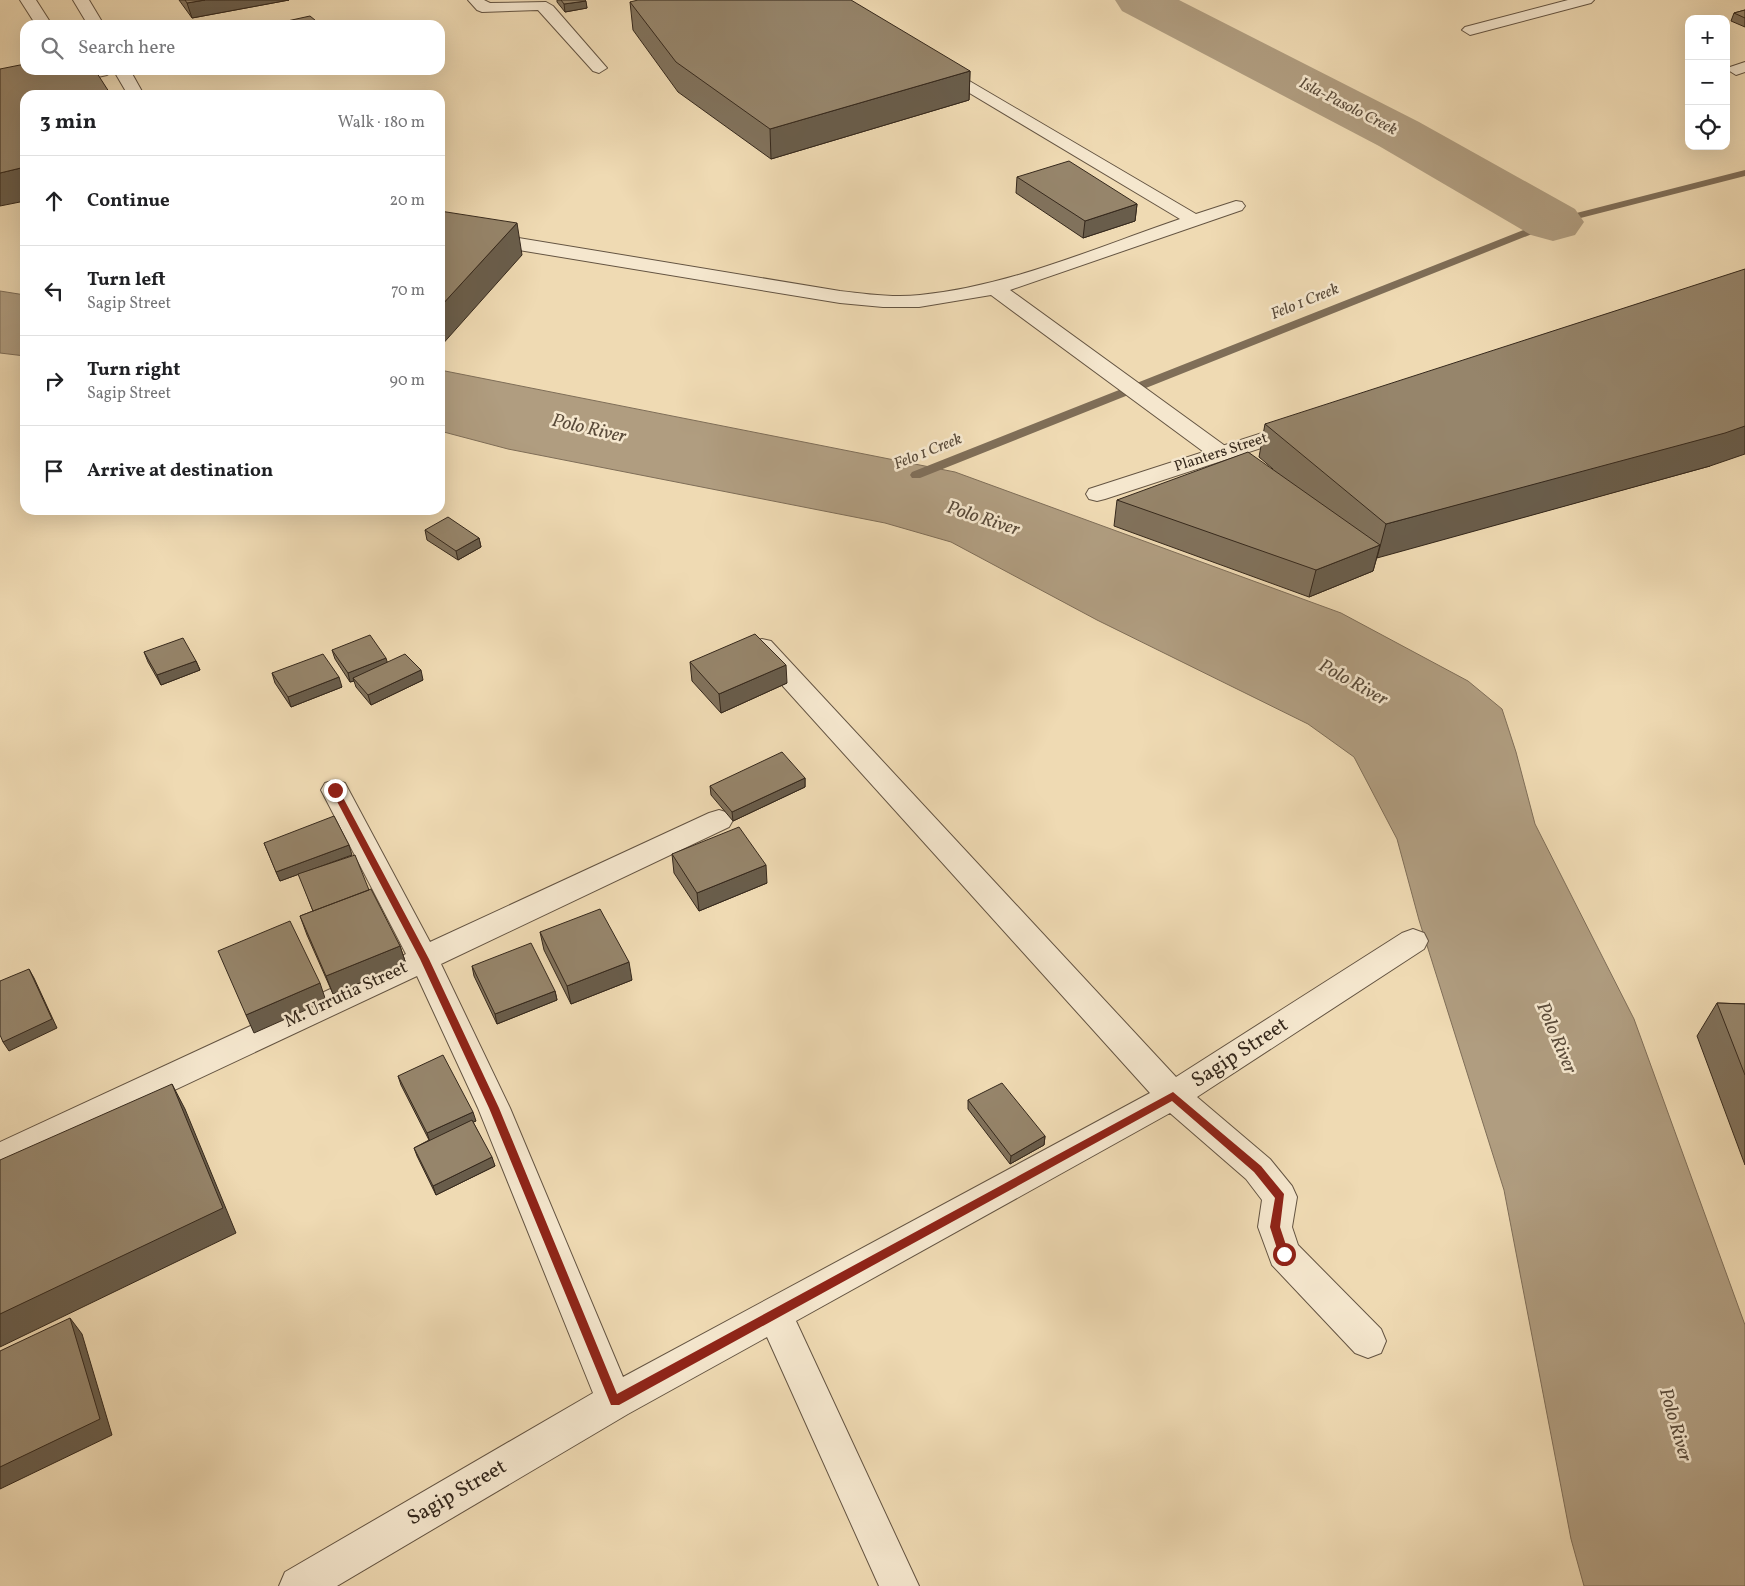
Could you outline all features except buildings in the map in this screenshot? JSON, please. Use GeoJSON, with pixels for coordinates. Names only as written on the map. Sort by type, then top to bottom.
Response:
{"type":"FeatureCollection","features":[{"type":"Feature","properties":{"kind":"street"},"geometry":{"type":"LineString","coordinates":[[28,0],[41,20]]}},
{"type":"Feature","properties":{"kind":"street"},"geometry":{"type":"LineString","coordinates":[[80,0],[93,20]]}},
{"type":"Feature","properties":{"kind":"street"},"geometry":{"type":"LineString","coordinates":[[476,0],[482,7],[490,8],[541,4],[548,9],[599,68]]}},
{"type":"Feature","properties":{"kind":"street"},"geometry":{"type":"LineString","coordinates":[[1470,30],[1586,0]]}},
{"type":"Feature","properties":{"kind":"street"},"geometry":{"type":"LineString","coordinates":[[919,56],[1194,220]]}},
{"type":"Feature","properties":{"kind":"street"},"geometry":{"type":"LineString","coordinates":[[8,75],[20,72]]}},
{"type":"Feature","properties":{"kind":"street"},"geometry":{"type":"LineString","coordinates":[[0,93],[84,75]]}},
{"type":"Feature","properties":{"kind":"street"},"geometry":{"type":"LineString","coordinates":[[125,75],[133,90]]}},
{"type":"Feature","properties":{"kind":"street"},"geometry":{"type":"LineString","coordinates":[[445,232],[840,297],[883,302],[919,302],[995,289],[1236,206]]}},
{"type":"Feature","properties":{"kind":"street"},"geometry":{"type":"LineString","coordinates":[[995,289],[1220,453]]}},
{"type":"Feature","properties":{"kind":"street","name":"Planters Street"},"geometry":{"type":"LineString","coordinates":[[1097,494],[1314,423]]}},
{"type":"Feature","properties":{"kind":"street"},"geometry":{"type":"LineString","coordinates":[[762,647],[1173,1096],[1263,1176],[1280,1197],[1275,1227],[1284,1254],[1368,1342]]}},
{"type":"Feature","properties":{"kind":"street"},"geometry":{"type":"LineString","coordinates":[[335,790],[424,959],[494,1108],[615,1401]]}},
{"type":"Feature","properties":{"kind":"street","name":"M. Urrutia Street"},"geometry":{"type":"LineString","coordinates":[[0,1158],[719,820]]}},
{"type":"Feature","properties":{"kind":"street","name":"Sagip Street"},"geometry":{"type":"LineString","coordinates":[[299,1586],[615,1401],[1173,1096],[1413,941]]}},
{"type":"Feature","properties":{"kind":"street"},"geometry":{"type":"LineString","coordinates":[[774,1313],[898,1586]]}},
{"type":"Feature","properties":{"kind":"water"},"geometry":{"type":"Polygon","coordinates":[[[0,291],[20,294],[20,355],[0,353],[0,291]]]}},
{"type":"Feature","properties":{"kind":"water","name":"Polo River"},"geometry":{"type":"Polygon","coordinates":[[[445,371],[955,472],[1341,613],[1468,681],[1502,709],[1516,752],[1535,824],[1634,1019],[1745,1325],[1745,1586],[1584,1586],[1571,1539],[1504,1190],[1419,920],[1397,839],[1354,757],[1308,724],[1097,620],[951,542],[885,523],[508,449],[445,432],[445,371]]]}},
{"type":"Feature","properties":{"kind":"waterway","name":"Isla-Pasolo Creek"},"geometry":{"type":"LineString","coordinates":[[1140,0],[1399,134],[1553,222]]}},
{"type":"Feature","properties":{"kind":"waterway","name":"Felo 1 Creek"},"geometry":{"type":"LineString","coordinates":[[916,475],[1553,222],[1745,173]]}},
{"type":"Feature","properties":{"kind":"route"},"geometry":{"type":"LineString","coordinates":[[335,790],[424,959],[494,1108],[615,1401],[1173,1096],[1258,1169],[1280,1197],[1275,1227],[1284,1254]]}}]}
